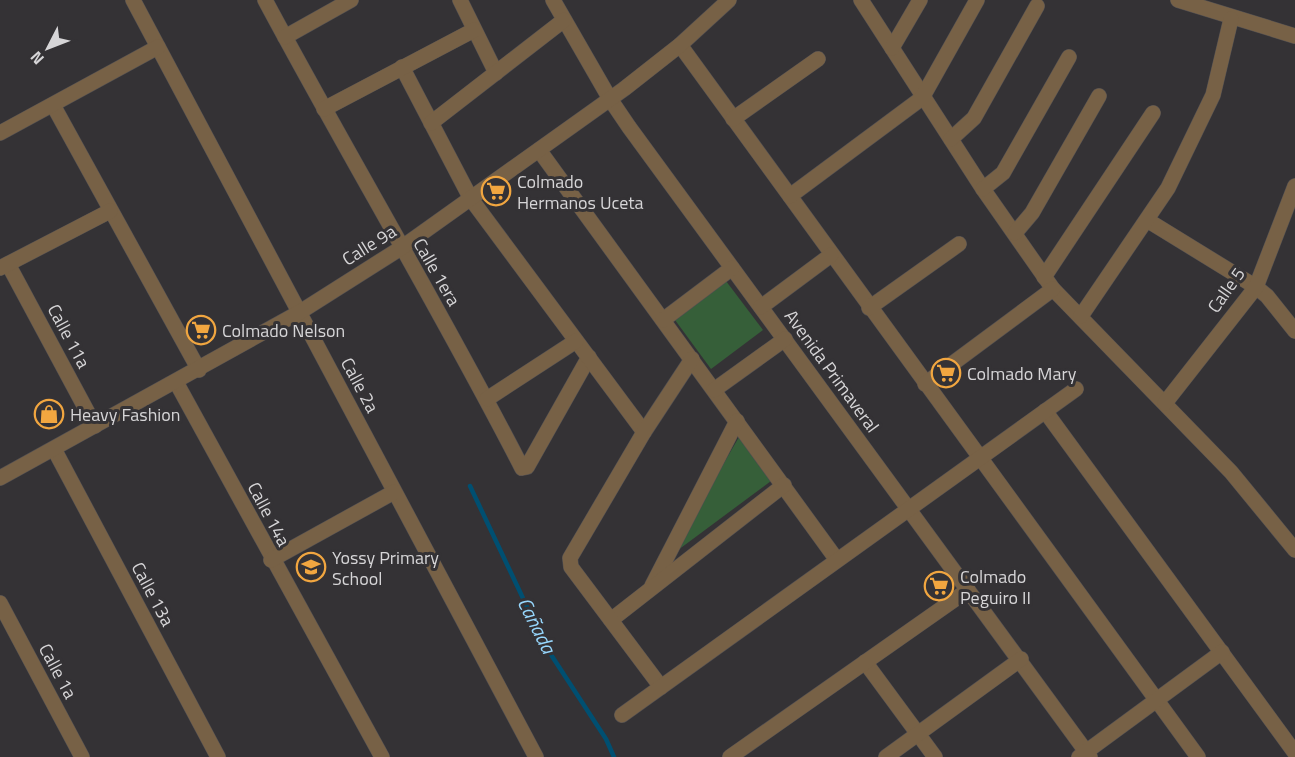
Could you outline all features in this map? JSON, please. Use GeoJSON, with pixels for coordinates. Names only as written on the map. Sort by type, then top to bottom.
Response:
{"type":"FeatureCollection","features":[{"type":"Feature","properties":{"kind":"street","name":"Calle 2a"},"geometry":{"type":"LineString","coordinates":[[133,0],[536,757]]}},
{"type":"Feature","properties":{"kind":"street","name":"Calle 1era"},"geometry":{"type":"LineString","coordinates":[[265,0],[487,399],[522,468],[527,467],[589,357]]}},
{"type":"Feature","properties":{"kind":"street"},"geometry":{"type":"LineString","coordinates":[[285,37],[351,0]]}},
{"type":"Feature","properties":{"kind":"street"},"geometry":{"type":"LineString","coordinates":[[460,0],[496,73]]}},
{"type":"Feature","properties":{"kind":"street","name":"Avenida Primaveral"},"geometry":{"type":"LineString","coordinates":[[554,0],[610,99],[968,590],[1021,659],[1085,755]]}},
{"type":"Feature","properties":{"kind":"street","name":"Calle 9a"},"geometry":{"type":"LineString","coordinates":[[0,478],[300,312],[401,248],[610,99],[680,45],[729,0]]}},
{"type":"Feature","properties":{"kind":"street"},"geometry":{"type":"LineString","coordinates":[[892,48],[920,0]]}},
{"type":"Feature","properties":{"kind":"street"},"geometry":{"type":"LineString","coordinates":[[790,196],[922,98],[977,0]]}},
{"type":"Feature","properties":{"kind":"street"},"geometry":{"type":"LineString","coordinates":[[1178,0],[1216,7],[1231,18],[1295,36]]}},
{"type":"Feature","properties":{"kind":"street"},"geometry":{"type":"LineString","coordinates":[[864,2],[922,98],[1048,283],[1232,472],[1295,550]]}},
{"type":"Feature","properties":{"kind":"street"},"geometry":{"type":"LineString","coordinates":[[951,139],[974,118],[1037,6]]}},
{"type":"Feature","properties":{"kind":"street"},"geometry":{"type":"LineString","coordinates":[[1081,316],[1168,188],[1213,95],[1231,18]]}},
{"type":"Feature","properties":{"kind":"street"},"geometry":{"type":"LineString","coordinates":[[431,123],[564,20]]}},
{"type":"Feature","properties":{"kind":"street"},"geometry":{"type":"LineString","coordinates":[[324,109],[474,30]]}},
{"type":"Feature","properties":{"kind":"street"},"geometry":{"type":"LineString","coordinates":[[680,45],[869,308],[1198,757]]}},
{"type":"Feature","properties":{"kind":"street"},"geometry":{"type":"LineString","coordinates":[[0,133],[158,47]]}},
{"type":"Feature","properties":{"kind":"street"},"geometry":{"type":"LineString","coordinates":[[983,189],[1004,173],[1069,57]]}},
{"type":"Feature","properties":{"kind":"street"},"geometry":{"type":"LineString","coordinates":[[733,119],[818,58]]}},
{"type":"Feature","properties":{"kind":"street"},"geometry":{"type":"LineString","coordinates":[[402,67],[471,199],[644,432]]}},
{"type":"Feature","properties":{"kind":"street"},"geometry":{"type":"LineString","coordinates":[[1015,233],[1032,213],[1099,96]]}},
{"type":"Feature","properties":{"kind":"street"},"geometry":{"type":"LineString","coordinates":[[53,105],[199,369]]}},
{"type":"Feature","properties":{"kind":"street"},"geometry":{"type":"LineString","coordinates":[[925,384],[1048,283],[1153,113]]}},
{"type":"Feature","properties":{"kind":"street"},"geometry":{"type":"LineString","coordinates":[[539,150],[837,560]]}},
{"type":"Feature","properties":{"kind":"street","name":"Calle 5"},"geometry":{"type":"LineString","coordinates":[[1165,403],[1256,288],[1295,186]]}},
{"type":"Feature","properties":{"kind":"street"},"geometry":{"type":"LineString","coordinates":[[4,266],[110,211]]}},
{"type":"Feature","properties":{"kind":"street"},"geometry":{"type":"LineString","coordinates":[[1147,220],[1267,296],[1295,331]]}},
{"type":"Feature","properties":{"kind":"street"},"geometry":{"type":"LineString","coordinates":[[869,308],[959,244]]}},
{"type":"Feature","properties":{"kind":"street"},"geometry":{"type":"LineString","coordinates":[[761,307],[831,255]]}},
{"type":"Feature","properties":{"kind":"street","name":"Calle 11a"},"geometry":{"type":"LineString","coordinates":[[4,266],[95,426]]}},
{"type":"Feature","properties":{"kind":"street"},"geometry":{"type":"LineString","coordinates":[[663,320],[732,268]]}},
{"type":"Feature","properties":{"kind":"street"},"geometry":{"type":"LineString","coordinates":[[714,390],[785,339]]}},
{"type":"Feature","properties":{"kind":"street"},"geometry":{"type":"LineString","coordinates":[[487,399],[576,340]]}},
{"type":"Feature","properties":{"kind":"street"},"geometry":{"type":"LineString","coordinates":[[661,687],[571,567],[570,558],[644,432],[692,359]]}},
{"type":"Feature","properties":{"kind":"street","name":"Calle 14a"},"geometry":{"type":"LineString","coordinates":[[176,382],[271,560],[382,757]]}},
{"type":"Feature","properties":{"kind":"street"},"geometry":{"type":"LineString","coordinates":[[622,715],[1076,389]]}},
{"type":"Feature","properties":{"kind":"street"},"geometry":{"type":"LineString","coordinates":[[1045,411],[1295,753]]}},
{"type":"Feature","properties":{"kind":"street"},"geometry":{"type":"LineString","coordinates":[[649,590],[737,421]]}},
{"type":"Feature","properties":{"kind":"street","name":"Calle 13a"},"geometry":{"type":"LineString","coordinates":[[54,449],[218,757]]}},
{"type":"Feature","properties":{"kind":"street"},"geometry":{"type":"LineString","coordinates":[[611,620],[784,485]]}},
{"type":"Feature","properties":{"kind":"street"},"geometry":{"type":"LineString","coordinates":[[271,560],[394,492]]}},
{"type":"Feature","properties":{"kind":"street"},"geometry":{"type":"LineString","coordinates":[[730,757],[968,590]]}},
{"type":"Feature","properties":{"kind":"street","name":"Calle 1a"},"geometry":{"type":"LineString","coordinates":[[0,603],[82,757]]}},
{"type":"Feature","properties":{"kind":"street"},"geometry":{"type":"LineString","coordinates":[[1085,755],[1222,652]]}},
{"type":"Feature","properties":{"kind":"street"},"geometry":{"type":"LineString","coordinates":[[886,757],[1021,659]]}},
{"type":"Feature","properties":{"kind":"street"},"geometry":{"type":"LineString","coordinates":[[865,662],[935,757]]}},
{"type":"Feature","properties":{"kind":"green space"},"geometry":{"type":"Polygon","coordinates":[[[726,281],[763,330],[711,369],[675,320],[726,281]]]}},
{"type":"Feature","properties":{"kind":"green space"},"geometry":{"type":"Polygon","coordinates":[[[739,437],[771,481],[670,556],[739,437]]]}},
{"type":"Feature","properties":{"kind":"waterway","name":"Cañada"},"geometry":{"type":"LineString","coordinates":[[470,486],[546,647],[606,739],[614,757]]}},
{"type":"Feature","properties":{"kind":"place","name":"Colmado Hermanos Uceta"},"geometry":{"type":"Point","coordinates":[496,191]}},
{"type":"Feature","properties":{"kind":"place","name":"Colmado Nelson"},"geometry":{"type":"Point","coordinates":[201,330]}},
{"type":"Feature","properties":{"kind":"place","name":"Colmado Mary"},"geometry":{"type":"Point","coordinates":[946,373]}},
{"type":"Feature","properties":{"kind":"place","name":"Heavy Fashion"},"geometry":{"type":"Point","coordinates":[49,414]}},
{"type":"Feature","properties":{"kind":"place","name":"Yossy Primary School"},"geometry":{"type":"Point","coordinates":[311,567]}},
{"type":"Feature","properties":{"kind":"place","name":"Colmado Peguiro II"},"geometry":{"type":"Point","coordinates":[939,586]}}]}
